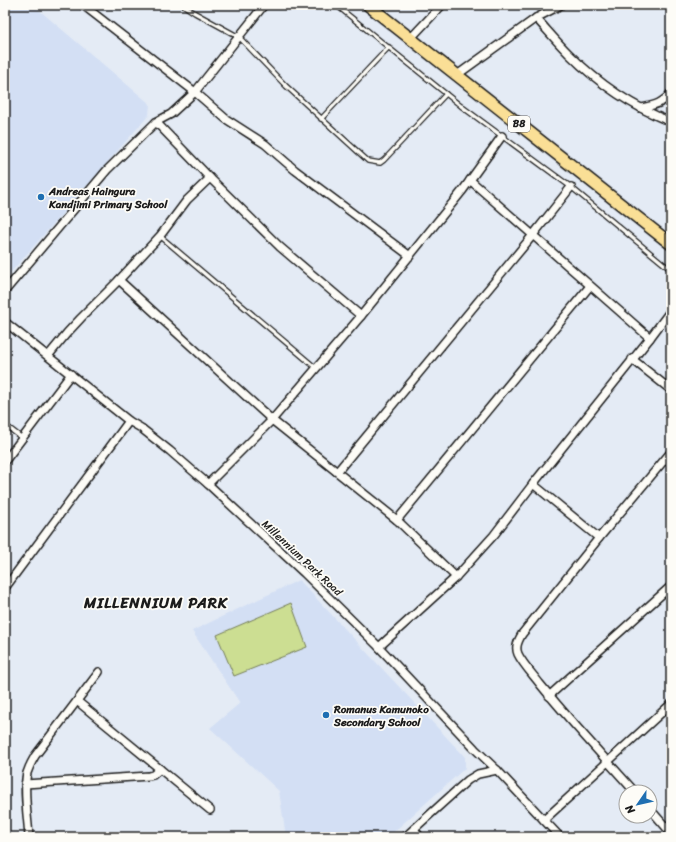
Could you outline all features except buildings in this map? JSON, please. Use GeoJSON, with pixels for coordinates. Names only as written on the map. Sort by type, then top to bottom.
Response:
{"type":"FeatureCollection","features":[{"type":"Feature","properties":{"kind":"highway","name":"B8"},"geometry":{"type":"LineString","coordinates":[[368,5],[671,244]]}},
{"type":"Feature","properties":{"kind":"street"},"geometry":{"type":"LineString","coordinates":[[83,5],[195,92],[226,119],[265,144],[295,170],[410,256]]}},
{"type":"Feature","properties":{"kind":"street"},"geometry":{"type":"LineString","coordinates":[[5,291],[107,170],[156,122],[171,114],[195,92],[264,5]]}},
{"type":"Feature","properties":{"kind":"street"},"geometry":{"type":"LineString","coordinates":[[410,39],[442,5]]}},
{"type":"Feature","properties":{"kind":"street"},"geometry":{"type":"LineString","coordinates":[[457,75],[536,18],[561,5]]}},
{"type":"Feature","properties":{"kind":"street"},"geometry":{"type":"LineString","coordinates":[[536,18],[570,54],[602,83],[641,108],[671,122]]}},
{"type":"Feature","properties":{"kind":"street"},"geometry":{"type":"LineString","coordinates":[[641,108],[658,105],[671,93]]}},
{"type":"Feature","properties":{"kind":"street"},"geometry":{"type":"LineString","coordinates":[[156,122],[280,247],[361,316]]}},
{"type":"Feature","properties":{"kind":"street"},"geometry":{"type":"LineString","coordinates":[[208,484],[272,420],[361,316],[470,180],[502,136]]}},
{"type":"Feature","properties":{"kind":"street"},"geometry":{"type":"LineString","coordinates":[[48,356],[81,318],[160,236],[187,200],[210,178]]}},
{"type":"Feature","properties":{"kind":"street"},"geometry":{"type":"LineString","coordinates":[[470,180],[650,338]]}},
{"type":"Feature","properties":{"kind":"street"},"geometry":{"type":"LineString","coordinates":[[337,472],[571,187]]}},
{"type":"Feature","properties":{"kind":"street"},"geometry":{"type":"LineString","coordinates":[[119,280],[272,420],[397,520],[456,577]]}},
{"type":"Feature","properties":{"kind":"street"},"geometry":{"type":"LineString","coordinates":[[397,520],[590,286]]}},
{"type":"Feature","properties":{"kind":"street"},"geometry":{"type":"LineString","coordinates":[[379,647],[456,577],[494,536],[533,484],[671,310]]}},
{"type":"Feature","properties":{"kind":"street","name":"Millennium Park Road"},"geometry":{"type":"LineString","coordinates":[[5,322],[129,421],[141,428],[170,451],[304,573],[379,647],[475,750],[560,837]]}},
{"type":"Feature","properties":{"kind":"street"},"geometry":{"type":"LineString","coordinates":[[632,359],[671,390]]}},
{"type":"Feature","properties":{"kind":"street"},"geometry":{"type":"LineString","coordinates":[[5,461],[71,374]]}},
{"type":"Feature","properties":{"kind":"street"},"geometry":{"type":"LineString","coordinates":[[5,588],[129,421]]}},
{"type":"Feature","properties":{"kind":"street"},"geometry":{"type":"LineString","coordinates":[[628,784],[549,696],[518,655],[516,648],[522,634],[599,538],[671,452]]}},
{"type":"Feature","properties":{"kind":"street"},"geometry":{"type":"LineString","coordinates":[[533,484],[599,538]]}},
{"type":"Feature","properties":{"kind":"street"},"geometry":{"type":"LineString","coordinates":[[549,696],[671,586]]}},
{"type":"Feature","properties":{"kind":"street"},"geometry":{"type":"LineString","coordinates":[[29,837],[25,784],[27,774],[33,760],[99,672]]}},
{"type":"Feature","properties":{"kind":"street"},"geometry":{"type":"LineString","coordinates":[[77,701],[210,810]]}},
{"type":"Feature","properties":{"kind":"street"},"geometry":{"type":"LineString","coordinates":[[544,820],[671,704]]}},
{"type":"Feature","properties":{"kind":"street"},"geometry":{"type":"LineString","coordinates":[[25,784],[149,776],[153,775],[160,769]]}},
{"type":"Feature","properties":{"kind":"street"},"geometry":{"type":"LineString","coordinates":[[405,837],[468,780],[478,774],[496,770]]}},
{"type":"Feature","properties":{"kind":"street"},"geometry":{"type":"LineString","coordinates":[[658,818],[671,833]]}},
{"type":"Feature","properties":{"kind":"street"},"geometry":{"type":"LineString","coordinates":[[414,829],[420,837]]}},
{"type":"Feature","properties":{"kind":"lane"},"geometry":{"type":"LineString","coordinates":[[183,5],[239,37],[286,86],[368,161],[380,163],[384,160],[446,94]]}},
{"type":"Feature","properties":{"kind":"lane"},"geometry":{"type":"LineString","coordinates":[[336,5],[446,94],[571,187],[671,270]]}},
{"type":"Feature","properties":{"kind":"lane"},"geometry":{"type":"LineString","coordinates":[[321,119],[389,47]]}},
{"type":"Feature","properties":{"kind":"lane"},"geometry":{"type":"LineString","coordinates":[[160,236],[316,368]]}},
{"type":"Feature","properties":{"kind":"lane"},"geometry":{"type":"LineString","coordinates":[[5,426],[22,439]]}},
{"type":"Feature","properties":{"kind":"shaded area","name":"Andreas Haingura Kandjimi Primary School"},"geometry":{"type":"Polygon","coordinates":[[[5,5],[33,5],[150,104],[149,115],[5,279],[5,5]]]}},
{"type":"Feature","properties":{"kind":"shaded area","name":"Romanus Kamunoko Secondary School"},"geometry":{"type":"Polygon","coordinates":[[[299,580],[465,757],[465,768],[388,837],[286,837],[279,791],[210,728],[240,703],[192,631],[299,580]]]}},
{"type":"Feature","properties":{"kind":"green space"},"geometry":{"type":"Polygon","coordinates":[[[291,603],[307,647],[234,676],[217,635],[291,603]]]}},
{"type":"Feature","properties":{"kind":"place","name":"Andreas Haingura Kandjimi Primary School"},"geometry":{"type":"Point","coordinates":[41,197]}},
{"type":"Feature","properties":{"kind":"place","name":"Romanus Kamunoko Secondary School"},"geometry":{"type":"Point","coordinates":[326,715]}},
{"type":"Feature","properties":{"kind":"district","name":"MILLENNIUM PARK"},"geometry":{"type":"Point","coordinates":[156,603]}}]}
